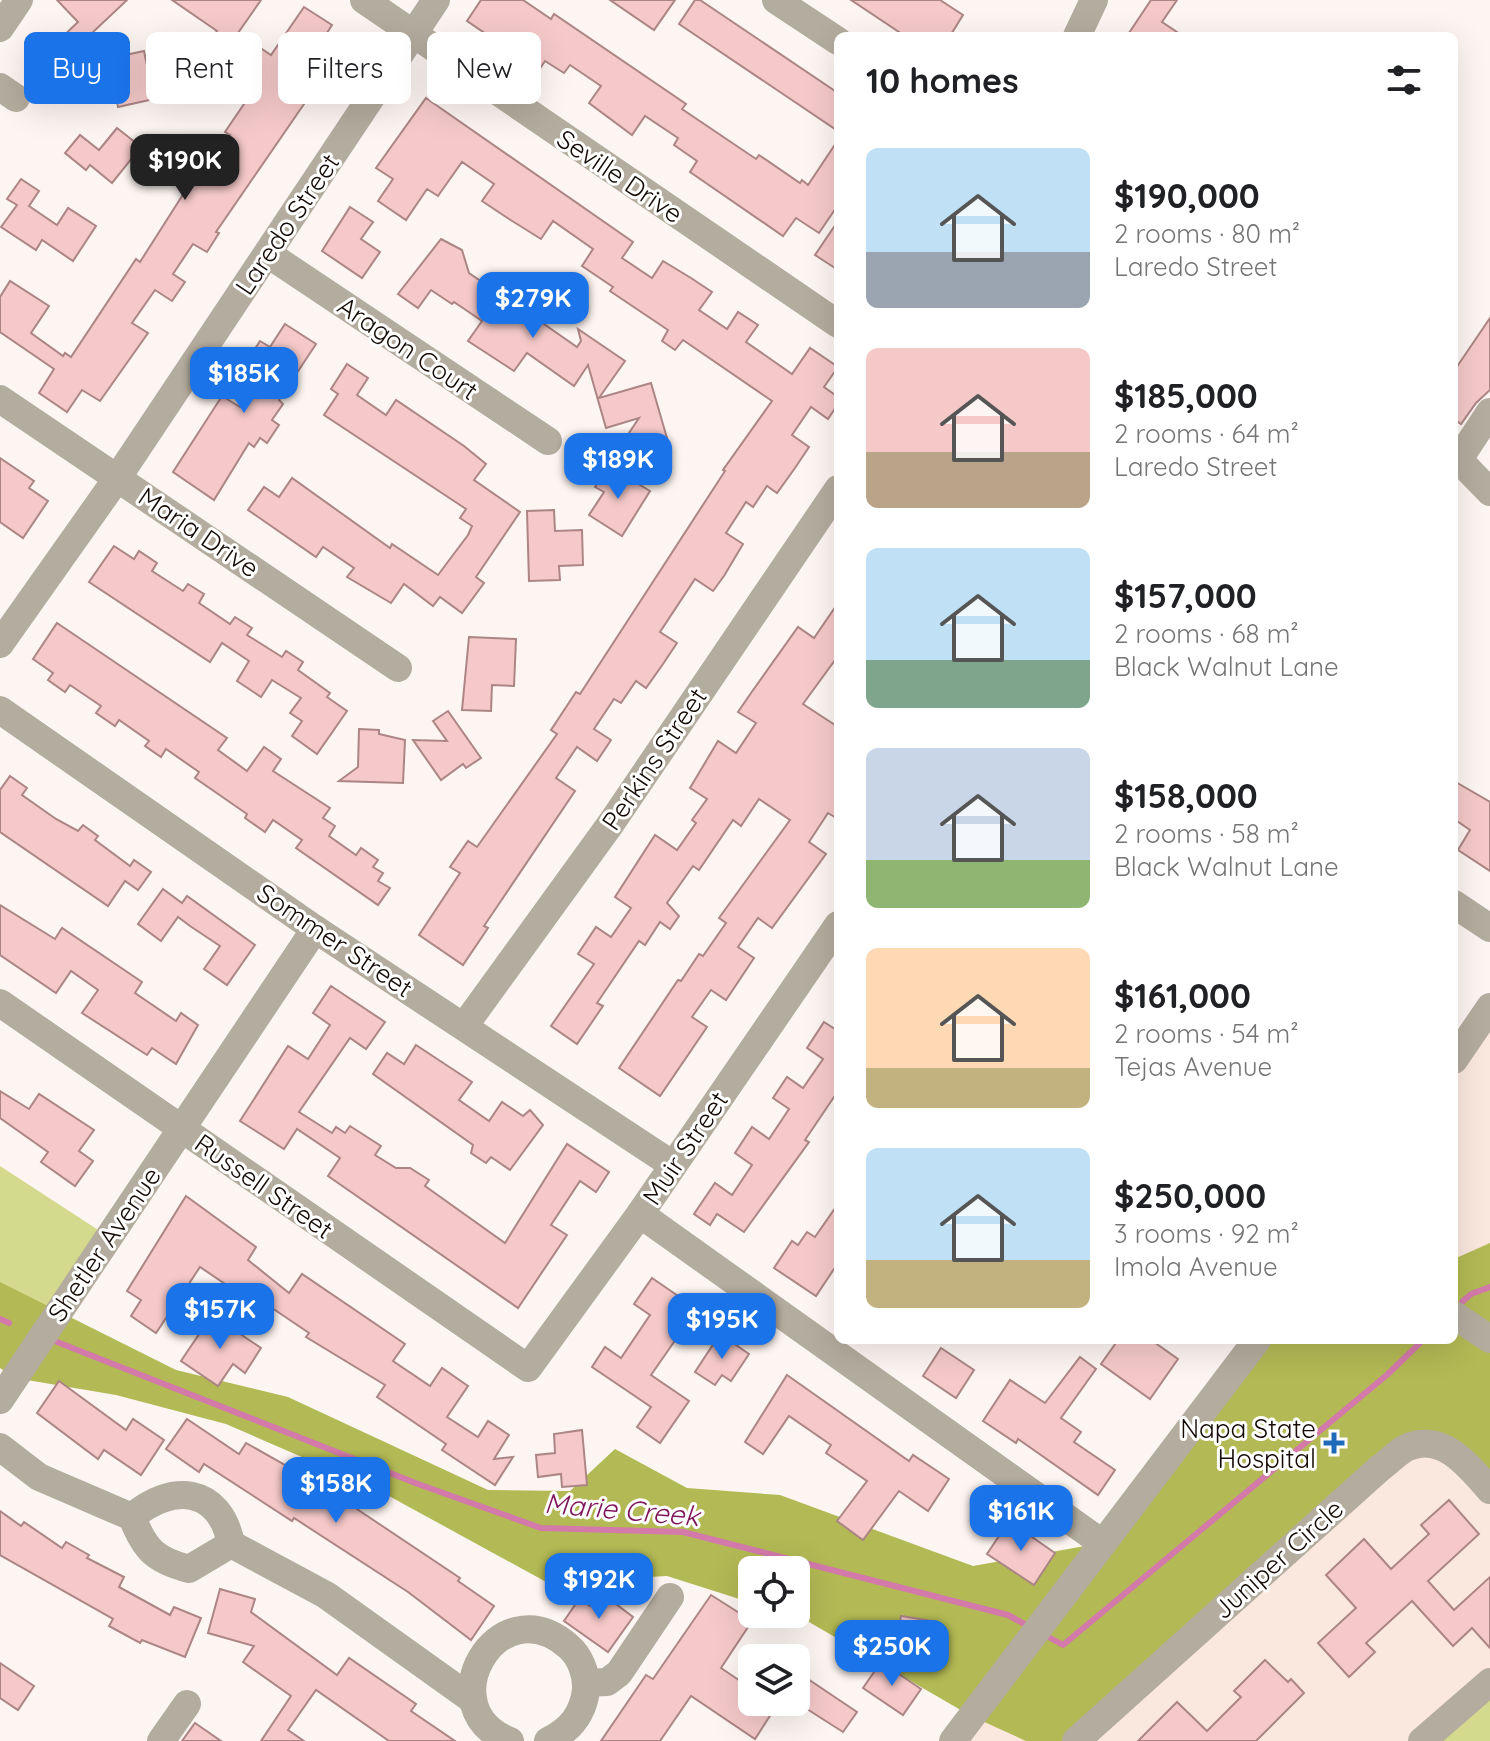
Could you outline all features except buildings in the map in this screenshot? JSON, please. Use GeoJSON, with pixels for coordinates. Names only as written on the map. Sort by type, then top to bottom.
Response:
{"type":"FeatureCollection","features":[{"type":"Feature","properties":{"kind":"street"},"geometry":{"type":"LineString","coordinates":[[0,28],[19,0]]}},
{"type":"Feature","properties":{"kind":"street","name":"Seville Drive"},"geometry":{"type":"LineString","coordinates":[[364,0],[834,321]]}},
{"type":"Feature","properties":{"kind":"street","name":"Laredo Street"},"geometry":{"type":"LineString","coordinates":[[0,644],[118,477],[436,0]]}},
{"type":"Feature","properties":{"kind":"street"},"geometry":{"type":"LineString","coordinates":[[776,0],[834,38]]}},
{"type":"Feature","properties":{"kind":"street"},"geometry":{"type":"LineString","coordinates":[[1079,32],[1094,0]]}},
{"type":"Feature","properties":{"kind":"street","name":"Aragon Court"},"geometry":{"type":"LineString","coordinates":[[268,254],[548,441]]}},
{"type":"Feature","properties":{"kind":"street","name":"Maria Drive"},"geometry":{"type":"LineString","coordinates":[[0,399],[398,668]]}},
{"type":"Feature","properties":{"kind":"street"},"geometry":{"type":"LineString","coordinates":[[1458,456],[1490,412]]}},
{"type":"Feature","properties":{"kind":"street"},"geometry":{"type":"LineString","coordinates":[[1458,458],[1490,492]]}},
{"type":"Feature","properties":{"kind":"street","name":"Perkins Street"},"geometry":{"type":"LineString","coordinates":[[465,1025],[612,822],[834,495]]}},
{"type":"Feature","properties":{"kind":"street","name":"Sommer Street"},"geometry":{"type":"LineString","coordinates":[[0,710],[315,929],[465,1025],[673,1165]]}},
{"type":"Feature","properties":{"kind":"street"},"geometry":{"type":"LineString","coordinates":[[1458,907],[1490,928]]}},
{"type":"Feature","properties":{"kind":"street","name":"Shetler Avenue"},"geometry":{"type":"LineString","coordinates":[[0,1400],[315,929]]}},
{"type":"Feature","properties":{"kind":"street","name":"Muir Street"},"geometry":{"type":"LineString","coordinates":[[528,1368],[640,1214],[834,931]]}},
{"type":"Feature","properties":{"kind":"street","name":"Russell Street"},"geometry":{"type":"LineString","coordinates":[[0,1003],[528,1368]]}},
{"type":"Feature","properties":{"kind":"street"},"geometry":{"type":"LineString","coordinates":[[1458,1054],[1490,1007]]}},
{"type":"Feature","properties":{"kind":"street"},"geometry":{"type":"LineString","coordinates":[[640,1214],[1102,1543]]}},
{"type":"Feature","properties":{"kind":"street"},"geometry":{"type":"LineString","coordinates":[[1458,1318],[1490,1339]]}},
{"type":"Feature","properties":{"kind":"street"},"geometry":{"type":"LineString","coordinates":[[953,1741],[1252,1344]]}},
{"type":"Feature","properties":{"kind":"street","name":"Juniper Circle"},"geometry":{"type":"LineString","coordinates":[[1076,1741],[1380,1468],[1410,1446],[1439,1444],[1467,1464],[1490,1490]]}},
{"type":"Feature","properties":{"kind":"street"},"geometry":{"type":"LineString","coordinates":[[0,1447],[39,1477],[132,1517],[141,1539],[162,1561],[189,1569],[231,1544]]}},
{"type":"Feature","properties":{"kind":"street"},"geometry":{"type":"LineString","coordinates":[[132,1517],[149,1502],[170,1494],[192,1494],[212,1508],[228,1529],[231,1544]]}},
{"type":"Feature","properties":{"kind":"street"},"geometry":{"type":"LineString","coordinates":[[231,1544],[326,1595],[473,1700]]}},
{"type":"Feature","properties":{"kind":"street"},"geometry":{"type":"LineString","coordinates":[[586,1683],[607,1682],[619,1673],[670,1597]]}},
{"type":"Feature","properties":{"kind":"street"},"geometry":{"type":"LineString","coordinates":[[510,1741],[493,1731],[480,1717],[473,1700],[472,1681],[477,1663],[503,1636],[521,1630],[540,1630],[558,1637],[573,1649],[582,1665],[586,1683],[585,1702],[576,1720],[563,1733],[548,1741]]}},
{"type":"Feature","properties":{"kind":"street"},"geometry":{"type":"LineString","coordinates":[[1422,1741],[1490,1682]]}},
{"type":"Feature","properties":{"kind":"street"},"geometry":{"type":"LineString","coordinates":[[161,1741],[187,1704]]}},
{"type":"Feature","properties":{"kind":"shaded area","name":"Napa State Hospital"},"geometry":{"type":"Polygon","coordinates":[[[1490,1007],[1490,1741],[955,1741],[1449,1344],[1458,1344],[1458,1054],[1490,1007]]]}},
{"type":"Feature","properties":{"kind":"green space"},"geometry":{"type":"Polygon","coordinates":[[[0,1166],[109,1237],[0,1368],[0,1166]]]}},
{"type":"Feature","properties":{"kind":"green space"},"geometry":{"type":"Polygon","coordinates":[[[1490,1243],[1490,1490],[1467,1464],[1410,1446],[1076,1741],[1026,1741],[971,1716],[810,1623],[810,1556],[738,1556],[738,1599],[667,1576],[548,1583],[378,1490],[226,1424],[116,1395],[15,1378],[0,1368],[0,1282],[176,1370],[288,1397],[488,1490],[570,1491],[615,1449],[687,1488],[780,1495],[973,1566],[1102,1543],[1254,1344],[1458,1344],[1458,1257],[1490,1243]]]}},
{"type":"Feature","properties":{"kind":"green space"},"geometry":{"type":"Polygon","coordinates":[[[1490,1696],[1490,1741],[1438,1741],[1490,1696]]]}},
{"type":"Feature","properties":{"kind":"waterway","name":"Marie Creek"},"geometry":{"type":"LineString","coordinates":[[1462,1302],[1471,1294],[1490,1287]]}},
{"type":"Feature","properties":{"kind":"waterway","name":"Marie Creek"},"geometry":{"type":"LineString","coordinates":[[0,1319],[9,1323]]}},
{"type":"Feature","properties":{"kind":"waterway","name":"Marie Creek"},"geometry":{"type":"LineString","coordinates":[[57,1342],[418,1484],[541,1528],[683,1532],[1008,1615],[1028,1626]]}},
{"type":"Feature","properties":{"kind":"waterway","name":"Marie Creek"},"geometry":{"type":"LineString","coordinates":[[1045,1635],[1063,1645],[1388,1374],[1419,1344]]}},
{"type":"Feature","properties":{"kind":"place","name":"Napa State Hospital"},"geometry":{"type":"Point","coordinates":[1334,1443]}}]}
